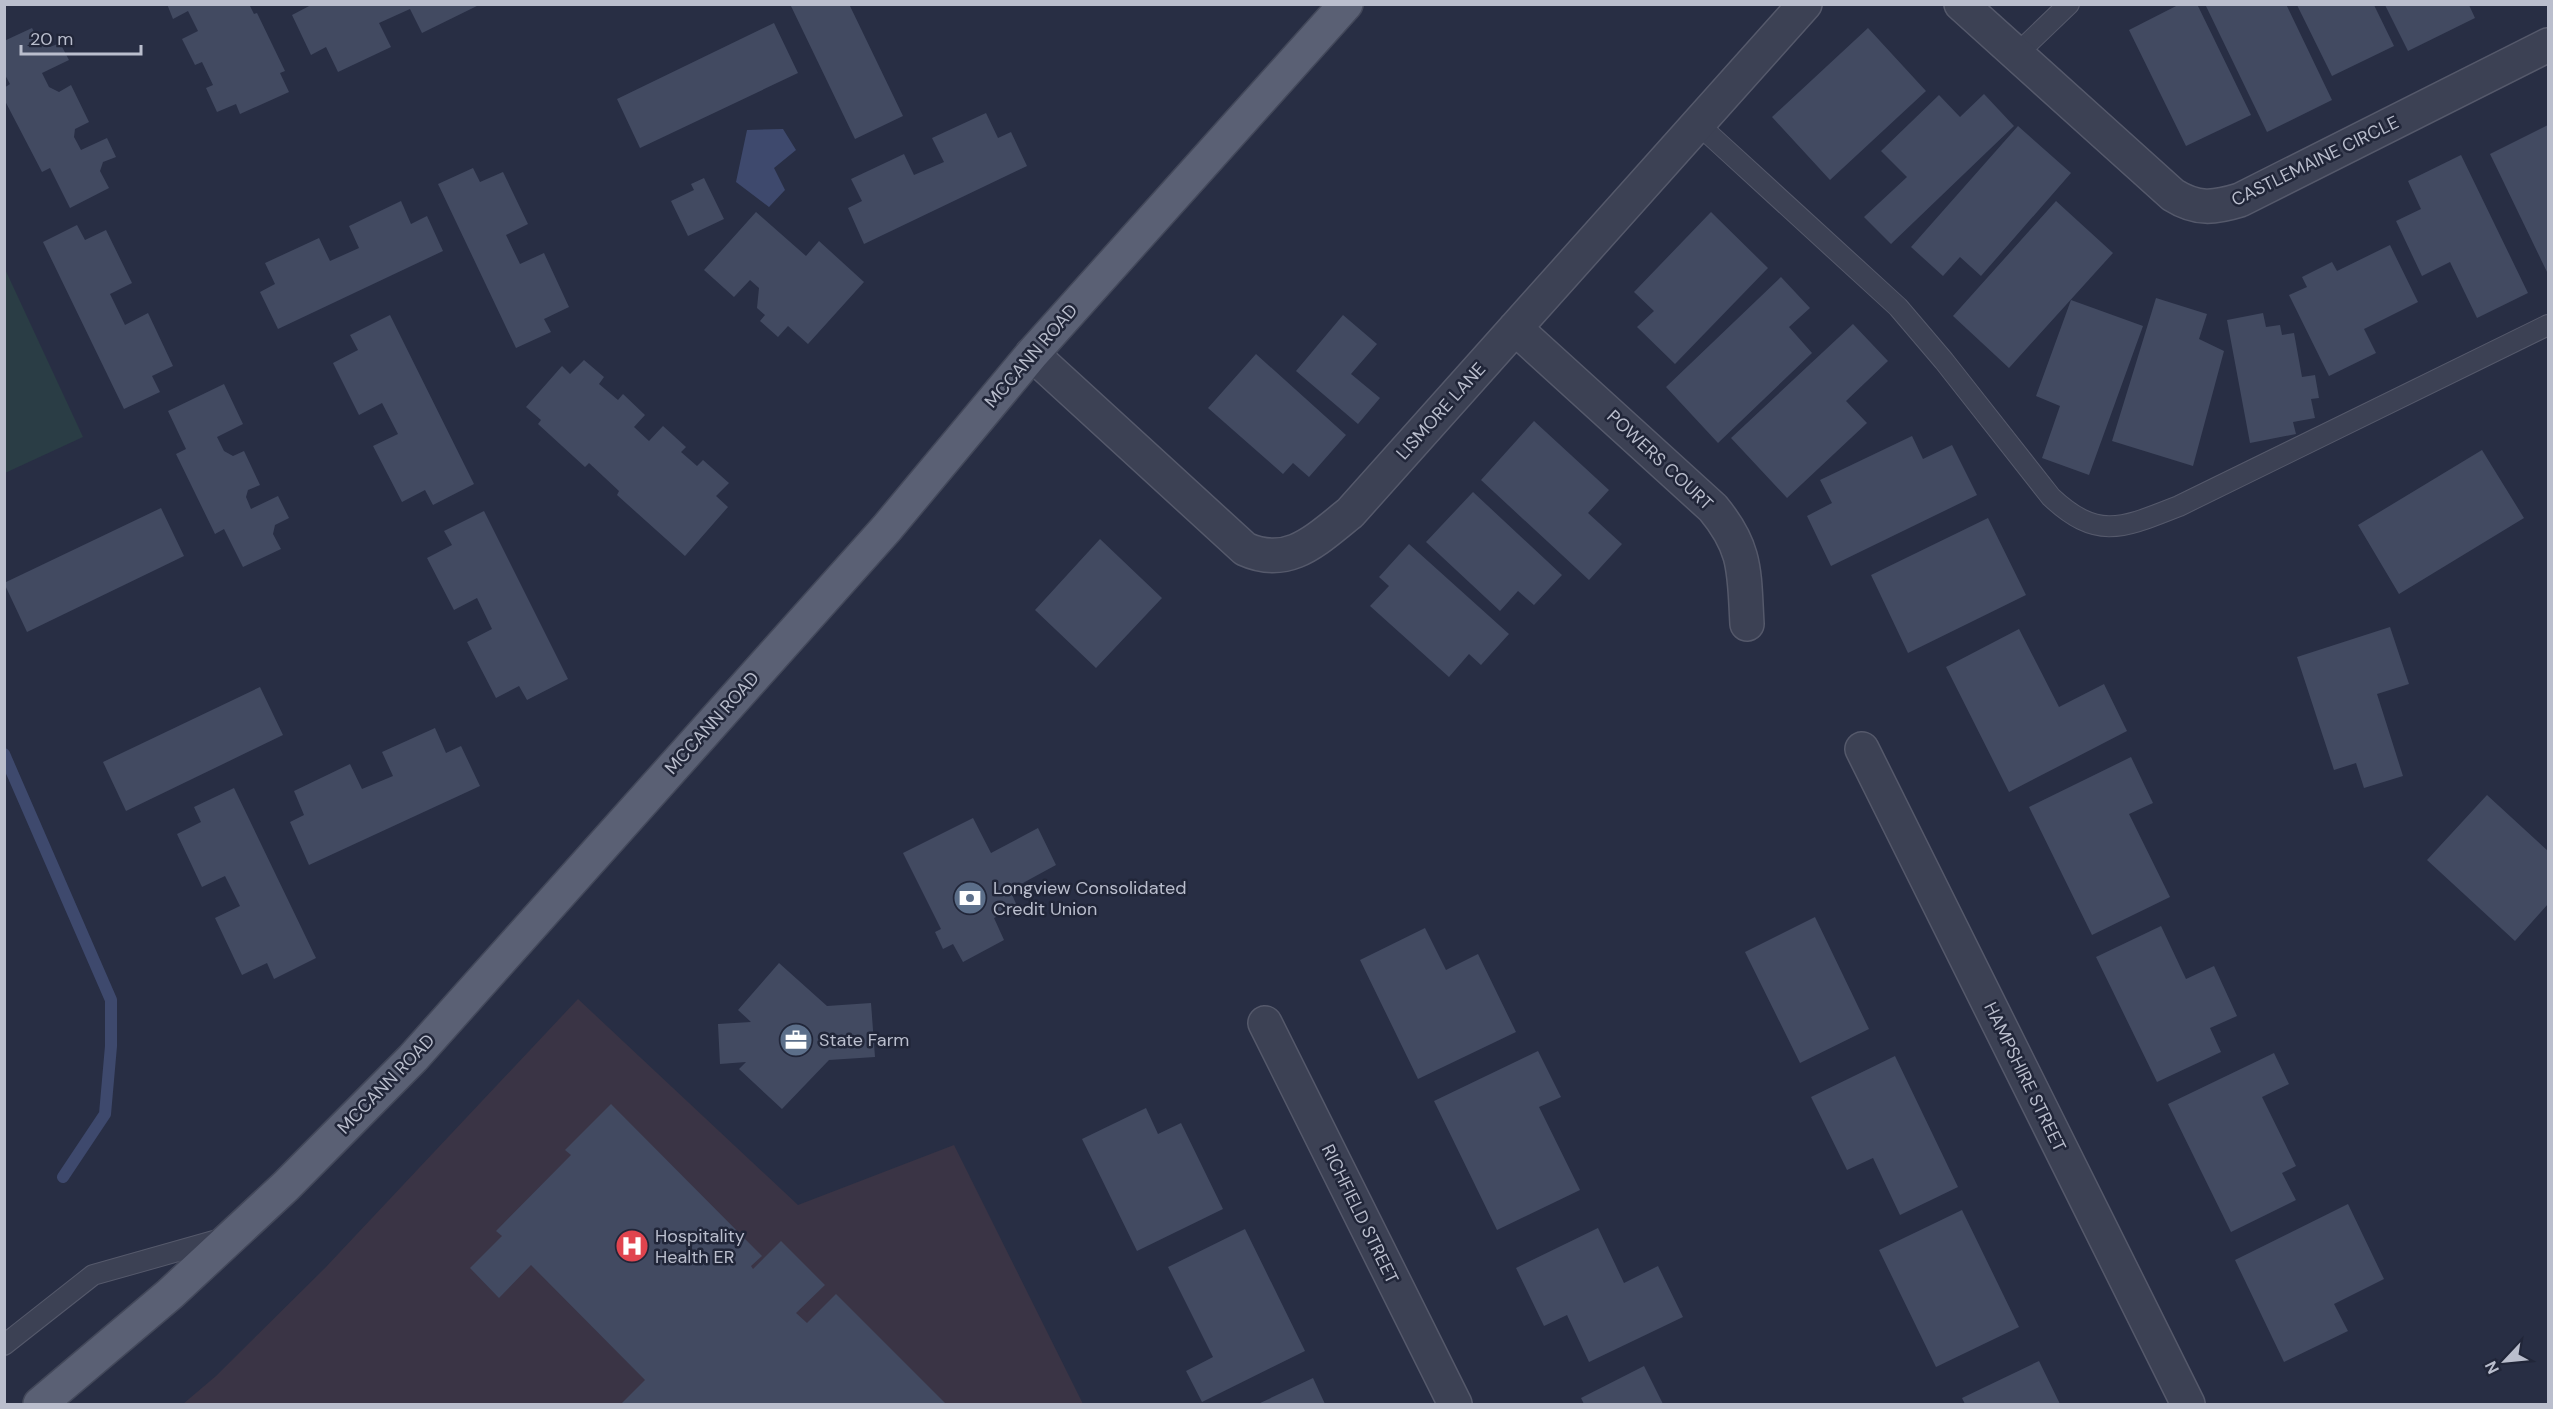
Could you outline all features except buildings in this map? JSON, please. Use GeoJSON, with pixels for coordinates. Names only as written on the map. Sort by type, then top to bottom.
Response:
{"type":"FeatureCollection","features":[{"type":"Feature","properties":{"kind":"main road","name":"MCCANN ROAD"},"geometry":{"type":"LineString","coordinates":[[40,1404],[170,1294],[312,1161],[413,1058],[887,528],[1032,354],[1346,4]]}},
{"type":"Feature","properties":{"kind":"street","name":"LISMORE LANE"},"geometry":{"type":"LineString","coordinates":[[1032,354],[1245,549],[1274,557],[1294,552],[1311,543],[1350,513],[1805,4]]}},
{"type":"Feature","properties":{"kind":"street","name":"CASTLEMAINE CIRCLE"},"geometry":{"type":"LineString","coordinates":[[1960,4],[2173,195],[2190,205],[2219,207],[2240,200],[2548,47]]}},
{"type":"Feature","properties":{"kind":"street","name":"POWERS COURT"},"geometry":{"type":"LineString","coordinates":[[1515,328],[1713,508],[1724,521],[1735,539],[1743,561],[1747,624]]}},
{"type":"Feature","properties":{"kind":"street","name":"HAMPSHIRE STREET"},"geometry":{"type":"LineString","coordinates":[[1862,749],[2188,1404]]}},
{"type":"Feature","properties":{"kind":"street","name":"RICHFIELD STREET"},"geometry":{"type":"LineString","coordinates":[[1265,1023],[1455,1404]]}},
{"type":"Feature","properties":{"kind":"lane"},"geometry":{"type":"LineString","coordinates":[[2016,55],[2069,4]]}},
{"type":"Feature","properties":{"kind":"lane"},"geometry":{"type":"LineString","coordinates":[[1698,124],[1880,288],[1924,337],[2051,497],[2064,509],[2089,524],[2117,526],[2179,506],[2548,325]]}},
{"type":"Feature","properties":{"kind":"lane"},"geometry":{"type":"LineString","coordinates":[[4,1345],[93,1275],[233,1235]]}},
{"type":"Feature","properties":{"kind":"shaded area"},"geometry":{"type":"Polygon","coordinates":[[[4,267],[83,437],[5,473],[4,473],[4,267]]]}},
{"type":"Feature","properties":{"kind":"shaded area"},"geometry":{"type":"Polygon","coordinates":[[[578,999],[798,1205],[954,1145],[1083,1404],[183,1404],[216,1376],[325,1268],[578,999]]]}},
{"type":"Feature","properties":{"kind":"water"},"geometry":{"type":"Polygon","coordinates":[[[783,129],[796,150],[774,168],[785,190],[769,207],[736,182],[747,130],[783,129]]]}},
{"type":"Feature","properties":{"kind":"waterway"},"geometry":{"type":"LineString","coordinates":[[4,754],[111,1000],[111,1046],[105,1114],[63,1177]]}},
{"type":"Feature","properties":{"kind":"place","name":"Longview Consolidated Credit Union"},"geometry":{"type":"Point","coordinates":[970,898]}},
{"type":"Feature","properties":{"kind":"place","name":"State Farm"},"geometry":{"type":"Point","coordinates":[796,1040]}},
{"type":"Feature","properties":{"kind":"place","name":"Hospitality Health ER"},"geometry":{"type":"Point","coordinates":[632,1246]}}]}
